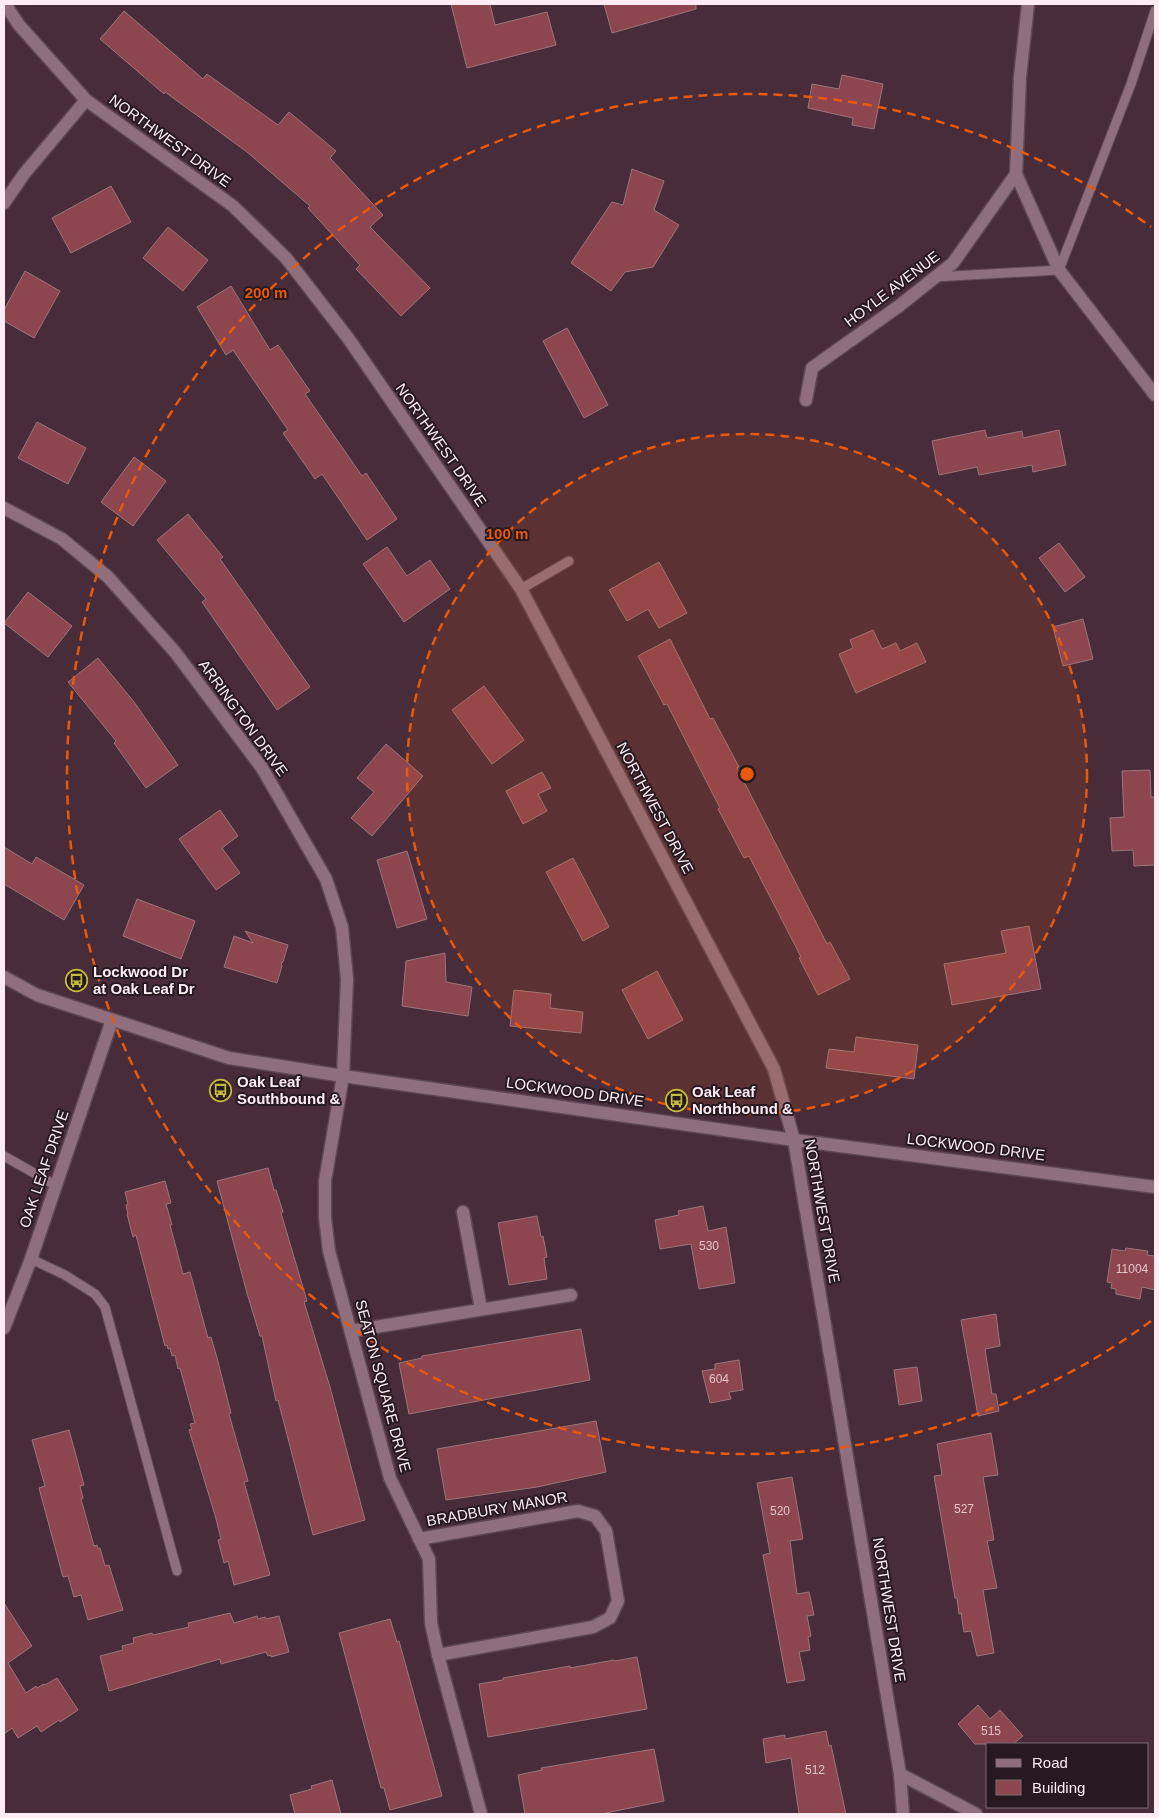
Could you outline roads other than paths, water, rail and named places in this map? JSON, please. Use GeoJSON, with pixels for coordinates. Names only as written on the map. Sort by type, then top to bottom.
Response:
{"type":"FeatureCollection","features":[{"type":"Feature","properties":{"kind":"street","name":"NORTHWEST DRIVE"},"geometry":{"type":"LineString","coordinates":[[5,4],[19,25],[86,100],[233,206],[286,258],[348,338],[520,589],[774,1069],[794,1140],[900,1774],[904,1814]]}},
{"type":"Feature","properties":{"kind":"street"},"geometry":{"type":"LineString","coordinates":[[1028,4],[1020,76],[1016,174],[1059,270],[1155,395]]}},
{"type":"Feature","properties":{"kind":"street"},"geometry":{"type":"LineString","coordinates":[[4,203],[24,174],[86,100]]}},
{"type":"Feature","properties":{"kind":"street","name":"HOYLE AVENUE"},"geometry":{"type":"LineString","coordinates":[[806,400],[812,368],[899,306],[953,263],[1016,174]]}},
{"type":"Feature","properties":{"kind":"street","name":"ARRINGTON DRIVE"},"geometry":{"type":"LineString","coordinates":[[4,508],[62,539],[108,577],[175,652],[262,768],[326,879],[342,927],[347,979],[342,1076]]}},
{"type":"Feature","properties":{"kind":"street","name":"LOCKWOOD DRIVE"},"geometry":{"type":"LineString","coordinates":[[4,977],[37,995],[229,1058],[342,1076],[794,1140],[1155,1187]]}},
{"type":"Feature","properties":{"kind":"street","name":"OAK LEAF DRIVE"},"geometry":{"type":"LineString","coordinates":[[4,1328],[31,1259],[112,1020]]}},
{"type":"Feature","properties":{"kind":"street","name":"SEATON SQUARE DRIVE"},"geometry":{"type":"LineString","coordinates":[[342,1076],[325,1181],[325,1217],[329,1252],[390,1478],[429,1559],[432,1623],[438,1655],[481,1814]]}},
{"type":"Feature","properties":{"kind":"street"},"geometry":{"type":"LineString","coordinates":[[464,1212],[481,1309]]}},
{"type":"Feature","properties":{"kind":"street"},"geometry":{"type":"LineString","coordinates":[[351,1331],[571,1295]]}},
{"type":"Feature","properties":{"kind":"street","name":"BRADBURY MANOR"},"geometry":{"type":"LineString","coordinates":[[419,1539],[578,1511],[595,1516],[606,1531],[618,1601],[610,1618],[593,1628],[438,1655]]}},
{"type":"Feature","properties":{"kind":"street"},"geometry":{"type":"LineString","coordinates":[[900,1774],[976,1814]]}},
{"type":"Feature","properties":{"kind":"lane"},"geometry":{"type":"LineString","coordinates":[[934,278],[1059,270],[1130,84],[1155,11]]}},
{"type":"Feature","properties":{"kind":"lane"},"geometry":{"type":"LineString","coordinates":[[520,589],[569,561]]}},
{"type":"Feature","properties":{"kind":"lane"},"geometry":{"type":"LineString","coordinates":[[4,1156],[56,1185]]}},
{"type":"Feature","properties":{"kind":"lane"},"geometry":{"type":"LineString","coordinates":[[31,1259],[65,1275],[95,1294],[105,1307],[177,1571]]}},
{"type":"Feature","properties":{"kind":"place","name":"Lockwood Dr at Oak Leaf Dr"},"geometry":{"type":"Point","coordinates":[77,981]}},
{"type":"Feature","properties":{"kind":"place","name":"Oak Leaf Southbound &"},"geometry":{"type":"Point","coordinates":[221,1091]}},
{"type":"Feature","properties":{"kind":"place","name":"Oak Leaf Northbound &"},"geometry":{"type":"Point","coordinates":[676,1101]}}]}
